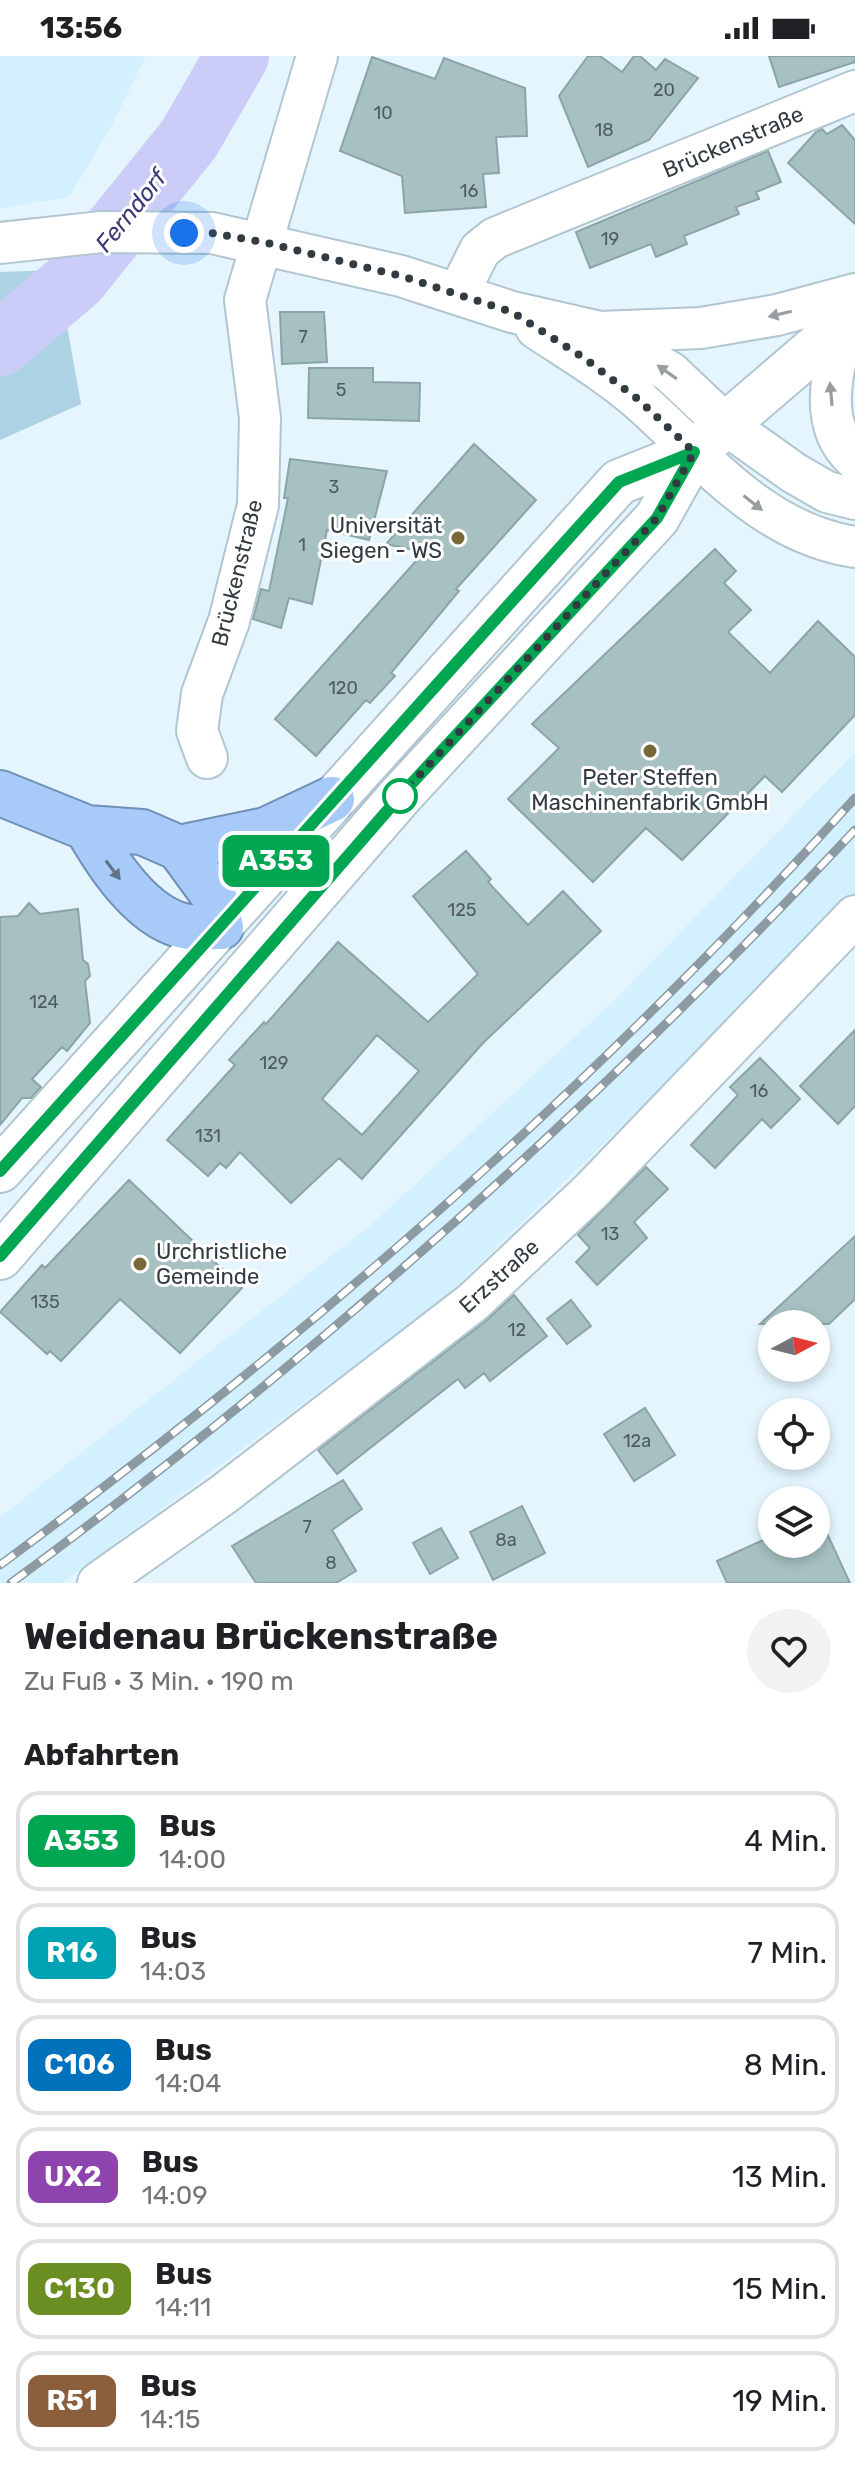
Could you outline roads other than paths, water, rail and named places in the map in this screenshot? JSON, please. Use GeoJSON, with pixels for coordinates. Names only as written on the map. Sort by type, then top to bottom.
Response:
{"type":"FeatureCollection","features":[{"type":"Feature","properties":{"kind":"highway"},"geometry":{"type":"LineString","coordinates":[[0,793],[87,828],[142,832],[196,845],[266,830],[332,799]]}},
{"type":"Feature","properties":{"kind":"highway"},"geometry":{"type":"LineString","coordinates":[[87,828],[114,875],[163,918],[187,927],[221,927],[196,845]]}},
{"type":"Feature","properties":{"kind":"main road"},"geometry":{"type":"LineString","coordinates":[[0,1257],[257,958],[657,518],[710,438],[852,311]]}},
{"type":"Feature","properties":{"kind":"main road"},"geometry":{"type":"LineString","coordinates":[[0,1170],[619,482],[710,438]]}},
{"type":"Feature","properties":{"kind":"main road"},"geometry":{"type":"LineString","coordinates":[[221,927],[257,958]]}},
{"type":"Feature","properties":{"kind":"street","name":"Brückenstraße"},"geometry":{"type":"LineString","coordinates":[[207,758],[197,731],[202,694],[229,621],[258,505],[260,418],[245,300],[317,56]]}},
{"type":"Feature","properties":{"kind":"street","name":"Brückenstraße"},"geometry":{"type":"LineString","coordinates":[[458,294],[480,250],[495,238],[855,91]]}},
{"type":"Feature","properties":{"kind":"street"},"geometry":{"type":"LineString","coordinates":[[0,243],[101,232],[212,233],[263,242],[401,276],[512,312],[600,332],[701,328],[777,315],[852,311],[829,382],[834,428],[843,448],[855,459]]}},
{"type":"Feature","properties":{"kind":"street"},"geometry":{"type":"LineString","coordinates":[[512,312],[584,358],[628,392],[710,438],[794,473],[827,492],[855,499]]}},
{"type":"Feature","properties":{"kind":"street"},"geometry":{"type":"LineString","coordinates":[[600,332],[670,372],[710,438],[759,509],[827,543],[855,547]]}},
{"type":"Feature","properties":{"kind":"street","name":"Erzstraße"},"geometry":{"type":"LineString","coordinates":[[98,1583],[224,1494],[473,1302],[591,1191],[855,916]]}},
{"type":"Feature","properties":{"kind":"waterway","name":"Ferndorf"},"geometry":{"type":"LineString","coordinates":[[0,344],[76,279],[189,139],[237,56]]}},
{"type":"Feature","properties":{"kind":"railway"},"geometry":{"type":"LineString","coordinates":[[0,1565],[228,1389],[447,1203],[657,1006],[855,798]]}},
{"type":"Feature","properties":{"kind":"railway"},"geometry":{"type":"LineString","coordinates":[[11,1583],[235,1410],[450,1226],[657,1033],[855,830]]}},
{"type":"Feature","properties":{"kind":"place","name":"Universität Siegen - WS"},"geometry":{"type":"Point","coordinates":[458,538]}},
{"type":"Feature","properties":{"kind":"place","name":"Peter Steffen Maschinenfabrik GmbH"},"geometry":{"type":"Point","coordinates":[650,751]}},
{"type":"Feature","properties":{"kind":"place","name":"Urchristliche Gemeinde"},"geometry":{"type":"Point","coordinates":[140,1264]}}]}
